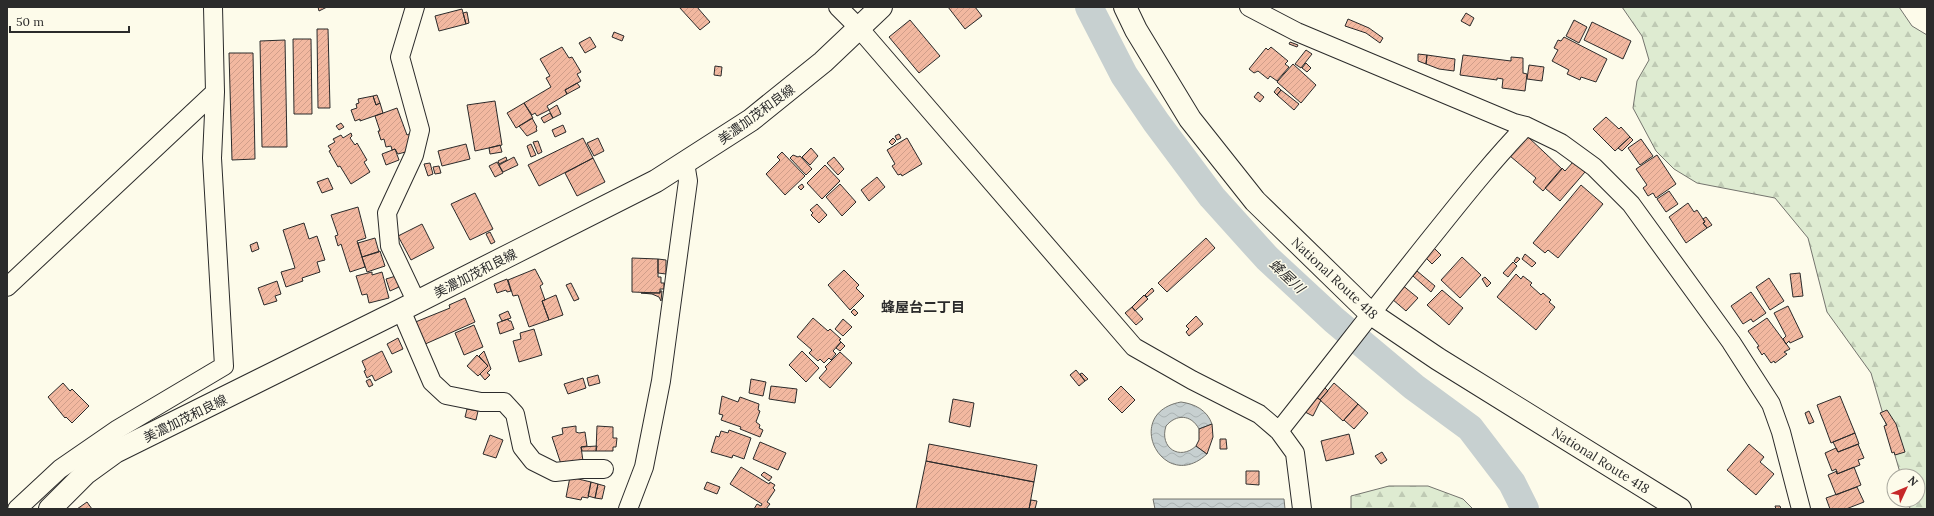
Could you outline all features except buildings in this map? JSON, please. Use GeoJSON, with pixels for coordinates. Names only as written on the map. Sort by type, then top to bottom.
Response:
{"type":"FeatureCollection","features":[{"type":"Feature","properties":{"kind":"main road","name":"美濃加茂和良線"},"geometry":{"type":"LineString","coordinates":[[50,509],[86,472],[115,452],[656,181],[751,120],[823,62],[858,27],[881,7]]}},
{"type":"Feature","properties":{"kind":"main road","name":"National Route 418"},"geometry":{"type":"LineString","coordinates":[[1125,7],[1136,30],[1190,118],[1255,201],[1370,313],[1438,359],[1680,509]]}},
{"type":"Feature","properties":{"kind":"street"},"geometry":{"type":"LineString","coordinates":[[17,509],[60,469],[118,429],[224,366],[212,158],[215,92],[213,7]]}},
{"type":"Feature","properties":{"kind":"street"},"geometry":{"type":"LineString","coordinates":[[415,7],[400,57],[420,130],[414,156],[387,213],[390,246],[432,382],[446,395],[481,402],[504,402],[515,414],[522,447],[533,461],[555,472],[582,468],[604,469]]}},
{"type":"Feature","properties":{"kind":"street"},"geometry":{"type":"LineString","coordinates":[[838,7],[858,27],[1134,347],[1192,380],[1259,414],[1279,431],[1295,453],[1302,509]]}},
{"type":"Feature","properties":{"kind":"street"},"geometry":{"type":"LineString","coordinates":[[1249,7],[1304,35],[1514,123],[1526,126],[1561,143],[1594,167],[1630,204],[1731,342],[1771,404],[1781,432],[1801,509]]}},
{"type":"Feature","properties":{"kind":"street"},"geometry":{"type":"LineString","coordinates":[[7,287],[215,92]]}},
{"type":"Feature","properties":{"kind":"street"},"geometry":{"type":"LineString","coordinates":[[1279,431],[1340,354],[1370,313],[1499,154],[1526,126]]}},
{"type":"Feature","properties":{"kind":"street"},"geometry":{"type":"LineString","coordinates":[[628,509],[644,467],[661,381],[688,181],[685,163]]}},
{"type":"Feature","properties":{"kind":"green space"},"geometry":{"type":"Polygon","coordinates":[[[1622,7],[1899,7],[1912,26],[1927,35],[1927,509],[1910,508],[1926,508],[1926,468],[1899,468],[1871,373],[1827,312],[1808,238],[1775,198],[1697,183],[1674,169],[1656,151],[1633,108],[1637,81],[1649,60],[1642,36],[1622,7]]]}},
{"type":"Feature","properties":{"kind":"green space"},"geometry":{"type":"Polygon","coordinates":[[[1389,486],[1428,486],[1463,499],[1473,509],[1351,509],[1351,496],[1389,486]]]}},
{"type":"Feature","properties":{"kind":"water"},"geometry":{"type":"Polygon","coordinates":[[[1181,402],[1200,408],[1210,419],[1212,424],[1199,429],[1196,424],[1188,418],[1183,417],[1174,419],[1166,426],[1165,441],[1172,450],[1184,452],[1196,446],[1207,454],[1191,464],[1176,465],[1164,458],[1155,448],[1151,434],[1154,421],[1163,409],[1181,402]]]}},
{"type":"Feature","properties":{"kind":"water"},"geometry":{"type":"Polygon","coordinates":[[[1153,499],[1284,499],[1285,509],[1155,509],[1153,499]]]}},
{"type":"Feature","properties":{"kind":"waterway","name":"蜂屋川"},"geometry":{"type":"LineString","coordinates":[[1089,7],[1124,75],[1156,122],[1212,197],[1267,258],[1334,320],[1414,387],[1470,428],[1512,483],[1525,509]]}},
{"type":"Feature","properties":{"kind":"district","name":"蜂屋台二丁目"},"geometry":{"type":"Point","coordinates":[923,307]}}]}
